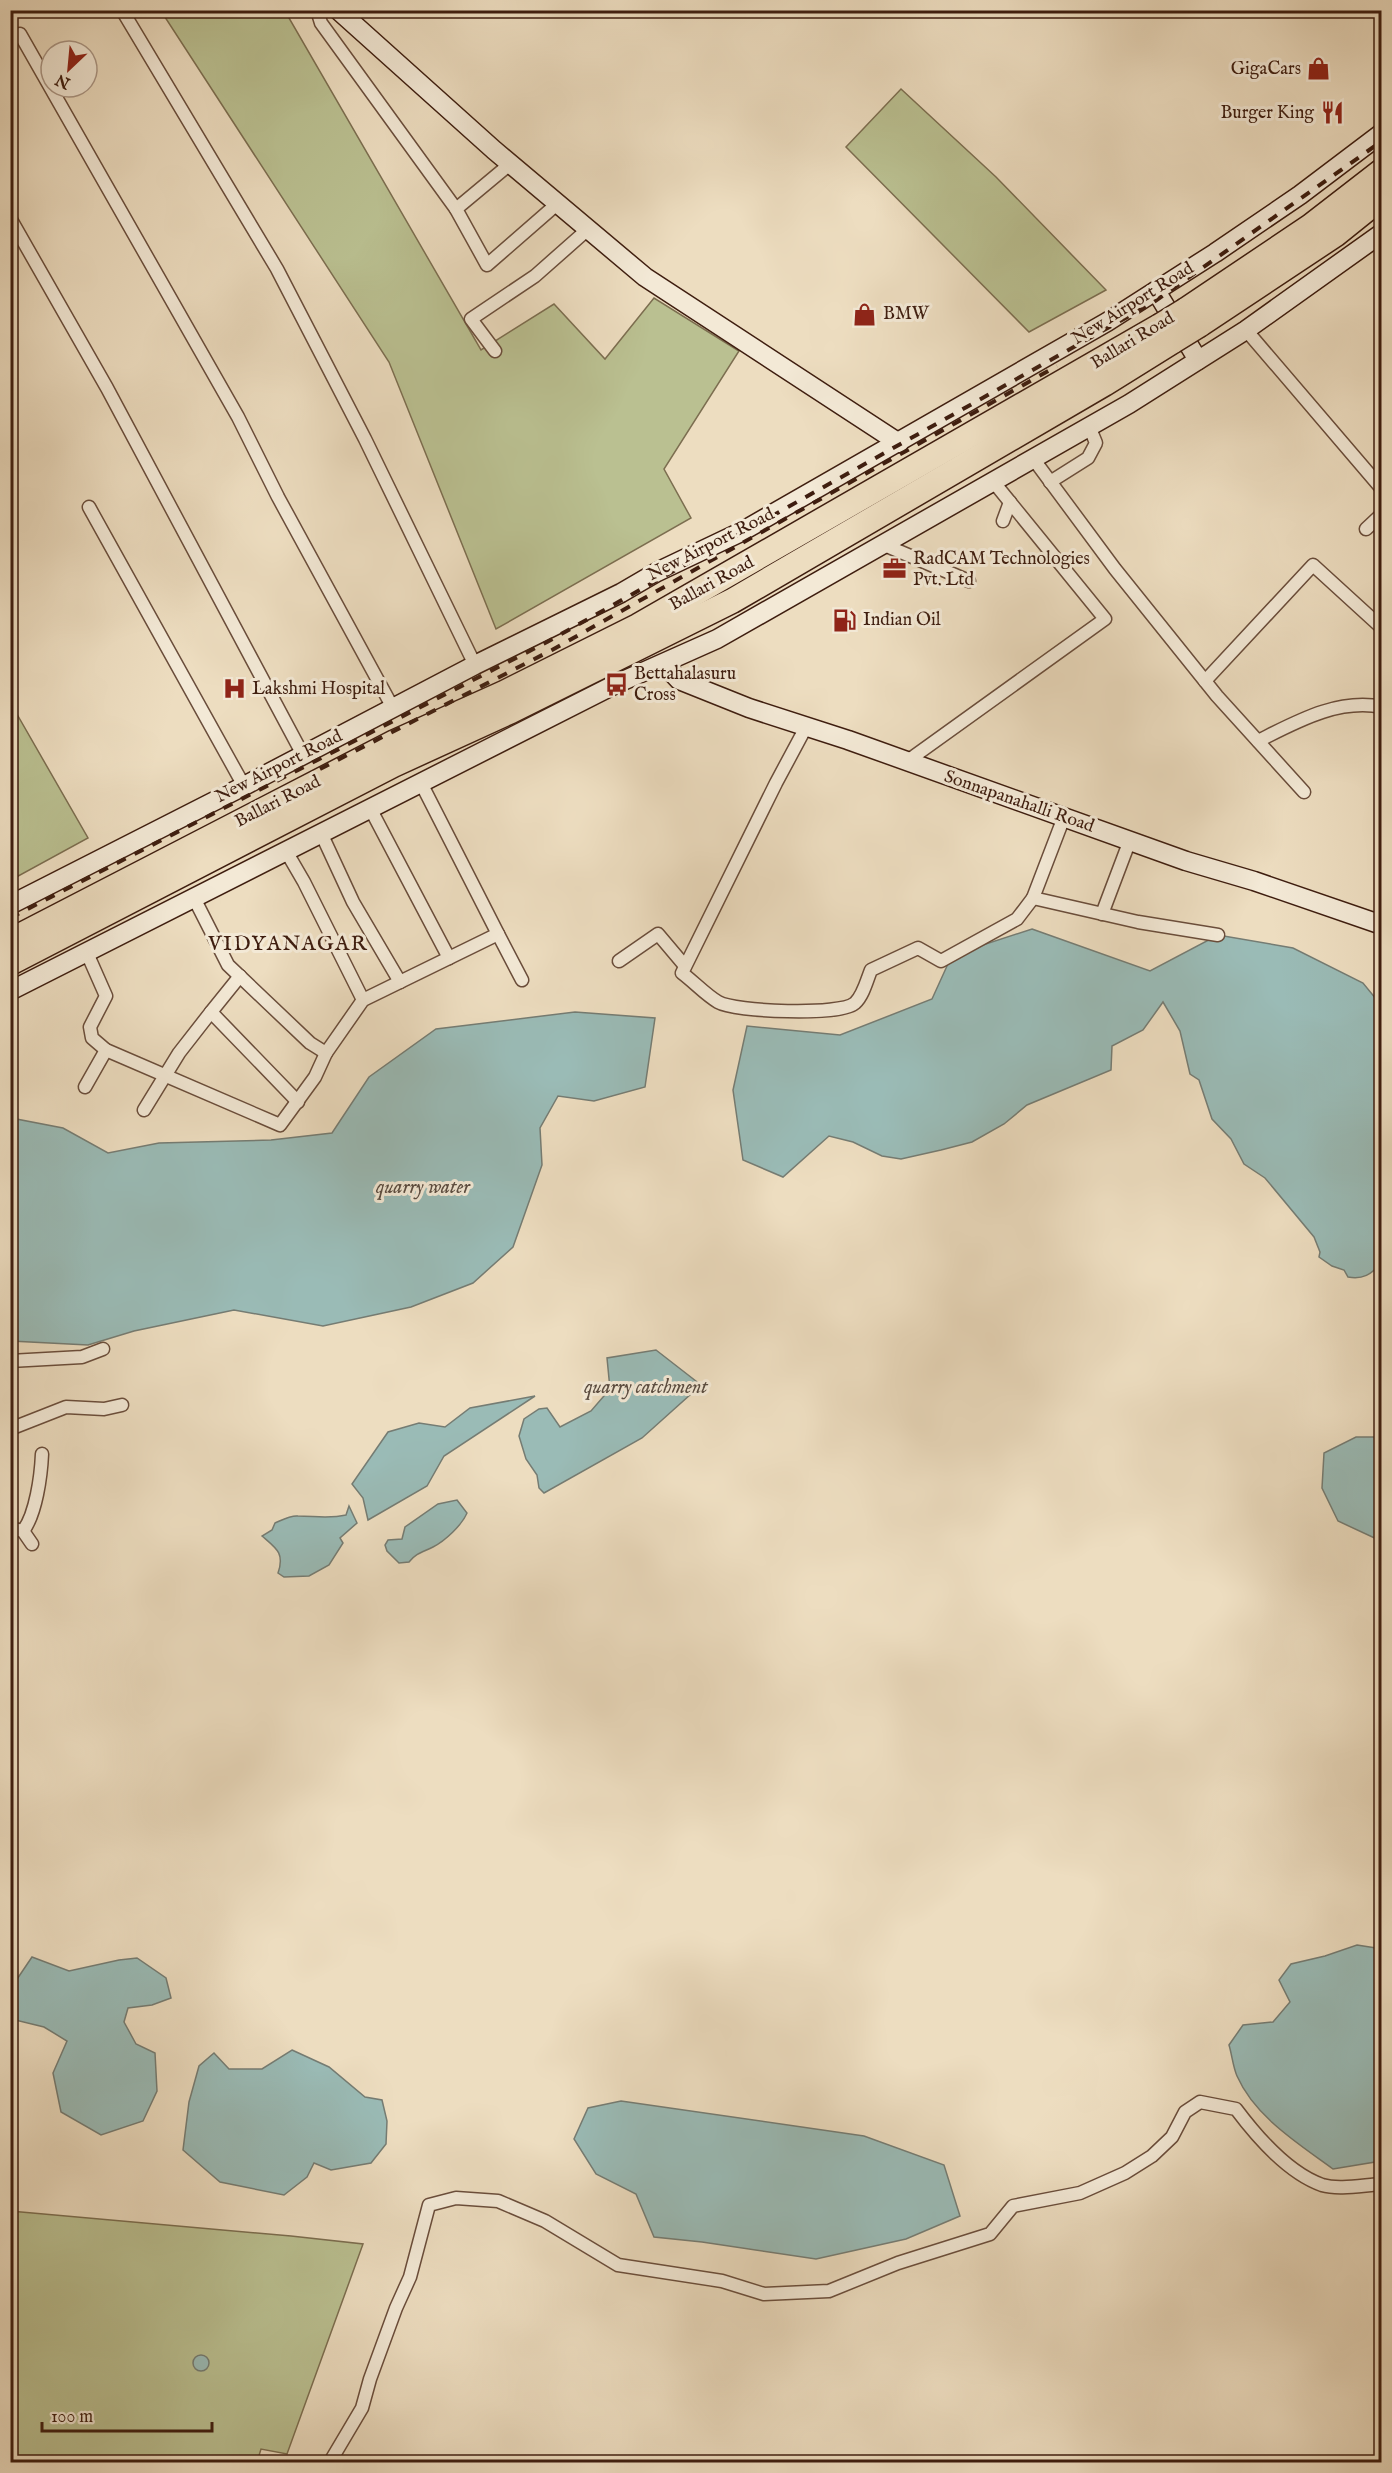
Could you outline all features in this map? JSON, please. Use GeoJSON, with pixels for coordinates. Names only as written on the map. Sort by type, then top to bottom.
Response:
{"type":"FeatureCollection","features":[{"type":"Feature","properties":{"kind":"highway","name":"Ballari Road"},"geometry":{"type":"LineString","coordinates":[[1192,318],[1382,171]]}},
{"type":"Feature","properties":{"kind":"highway","name":"Ballari Road"},"geometry":{"type":"LineString","coordinates":[[10,963],[393,765],[648,620],[1167,334],[1336,234],[1382,197]]}},
{"type":"Feature","properties":{"kind":"highway","name":"Ballari Road"},"geometry":{"type":"LineString","coordinates":[[10,941],[395,742],[507,702]]}},
{"type":"Feature","properties":{"kind":"street"},"geometry":{"type":"LineString","coordinates":[[122,10],[277,269],[365,439],[475,665]]}},
{"type":"Feature","properties":{"kind":"street"},"geometry":{"type":"LineString","coordinates":[[317,10],[321,23],[456,209],[487,265],[557,204]]}},
{"type":"Feature","properties":{"kind":"street"},"geometry":{"type":"LineString","coordinates":[[338,10],[510,164],[645,278],[899,443]]}},
{"type":"Feature","properties":{"kind":"street"},"geometry":{"type":"LineString","coordinates":[[20,34],[238,417],[278,497],[393,708]]}},
{"type":"Feature","properties":{"kind":"street","name":"New Airport Road"},"geometry":{"type":"LineString","coordinates":[[10,905],[303,756],[475,665],[621,593],[657,572],[741,532],[1107,322],[1300,195],[1382,133]]}},
{"type":"Feature","properties":{"kind":"street"},"geometry":{"type":"LineString","coordinates":[[456,209],[510,164]]}},
{"type":"Feature","properties":{"kind":"street"},"geometry":{"type":"LineString","coordinates":[[10,218],[107,388],[303,756]]}},
{"type":"Feature","properties":{"kind":"street"},"geometry":{"type":"LineString","coordinates":[[495,351],[471,319],[535,276],[587,230]]}},
{"type":"Feature","properties":{"kind":"street"},"geometry":{"type":"LineString","coordinates":[[10,991],[616,684],[717,639],[1089,426],[1198,360],[1246,330],[1382,233]]}},
{"type":"Feature","properties":{"kind":"street"},"geometry":{"type":"LineString","coordinates":[[1156,291],[1198,360]]}},
{"type":"Feature","properties":{"kind":"street"},"geometry":{"type":"LineString","coordinates":[[1246,330],[1382,489]]}},
{"type":"Feature","properties":{"kind":"street"},"geometry":{"type":"LineString","coordinates":[[1050,482],[1088,458],[1096,443],[1089,426]]}},
{"type":"Feature","properties":{"kind":"street"},"geometry":{"type":"LineString","coordinates":[[1032,457],[1114,569],[1204,681],[1304,792]]}},
{"type":"Feature","properties":{"kind":"street"},"geometry":{"type":"LineString","coordinates":[[906,762],[1105,619],[992,480]]}},
{"type":"Feature","properties":{"kind":"street"},"geometry":{"type":"LineString","coordinates":[[1003,521],[1010,502]]}},
{"type":"Feature","properties":{"kind":"street"},"geometry":{"type":"LineString","coordinates":[[90,507],[244,786]]}},
{"type":"Feature","properties":{"kind":"street"},"geometry":{"type":"LineString","coordinates":[[1366,529],[1382,514]]}},
{"type":"Feature","properties":{"kind":"street"},"geometry":{"type":"LineString","coordinates":[[882,544],[969,581]]}},
{"type":"Feature","properties":{"kind":"street"},"geometry":{"type":"LineString","coordinates":[[1204,681],[1313,565],[1382,628]]}},
{"type":"Feature","properties":{"kind":"street","name":"Sonnapanahalli Road"},"geometry":{"type":"LineString","coordinates":[[664,664],[679,680],[749,708],[1382,925]]}},
{"type":"Feature","properties":{"kind":"street"},"geometry":{"type":"LineString","coordinates":[[1258,741],[1294,723],[1330,709],[1366,704],[1382,707]]}},
{"type":"Feature","properties":{"kind":"street"},"geometry":{"type":"LineString","coordinates":[[806,727],[682,973],[720,1003],[763,1010],[809,1012],[848,1008],[857,1002],[871,970],[918,948],[940,961],[1017,919],[1033,898],[1064,817]]}},
{"type":"Feature","properties":{"kind":"street"},"geometry":{"type":"LineString","coordinates":[[421,783],[522,980]]}},
{"type":"Feature","properties":{"kind":"street"},"geometry":{"type":"LineString","coordinates":[[370,808],[449,958]]}},
{"type":"Feature","properties":{"kind":"street"},"geometry":{"type":"LineString","coordinates":[[321,833],[353,902],[400,982]]}},
{"type":"Feature","properties":{"kind":"street"},"geometry":{"type":"LineString","coordinates":[[1102,914],[1130,840]]}},
{"type":"Feature","properties":{"kind":"street"},"geometry":{"type":"LineString","coordinates":[[286,851],[309,891],[363,1000]]}},
{"type":"Feature","properties":{"kind":"street"},"geometry":{"type":"LineString","coordinates":[[194,898],[228,965],[309,1043],[326,1053]]}},
{"type":"Feature","properties":{"kind":"street"},"geometry":{"type":"LineString","coordinates":[[1033,898],[1102,914],[1218,935]]}},
{"type":"Feature","properties":{"kind":"street"},"geometry":{"type":"LineString","coordinates":[[87,953],[106,996],[90,1027],[92,1038],[106,1050],[280,1125],[315,1077],[326,1053],[363,1000],[498,934]]}},
{"type":"Feature","properties":{"kind":"street"},"geometry":{"type":"LineString","coordinates":[[620,961],[658,934],[685,966]]}},
{"type":"Feature","properties":{"kind":"street"},"geometry":{"type":"LineString","coordinates":[[144,1110],[165,1075],[240,976]]}},
{"type":"Feature","properties":{"kind":"street"},"geometry":{"type":"LineString","coordinates":[[211,1012],[297,1102]]}},
{"type":"Feature","properties":{"kind":"street"},"geometry":{"type":"LineString","coordinates":[[86,1087],[106,1050]]}},
{"type":"Feature","properties":{"kind":"street"},"geometry":{"type":"LineString","coordinates":[[10,1361],[82,1357],[103,1349]]}},
{"type":"Feature","properties":{"kind":"street"},"geometry":{"type":"LineString","coordinates":[[10,1429],[66,1407],[104,1409],[122,1405]]}},
{"type":"Feature","properties":{"kind":"street"},"geometry":{"type":"LineString","coordinates":[[32,1544],[17,1529],[32,1515],[41,1473],[42,1454]]}},
{"type":"Feature","properties":{"kind":"street"},"geometry":{"type":"LineString","coordinates":[[330,2463],[362,2408],[396,2308],[410,2277],[429,2205],[456,2198],[498,2201],[545,2221],[618,2265],[722,2281],[764,2294],[829,2291],[898,2263],[990,2234],[1013,2206],[1080,2193],[1125,2173],[1152,2156],[1172,2137],[1185,2112],[1200,2102],[1236,2109],[1251,2129],[1287,2165],[1322,2185],[1382,2184]]}},
{"type":"Feature","properties":{"kind":"green space"},"geometry":{"type":"Polygon","coordinates":[[[161,11],[285,11],[481,350],[554,304],[605,359],[654,298],[739,351],[664,469],[691,518],[496,629],[389,362],[161,11]]]}},
{"type":"Feature","properties":{"kind":"green space"},"geometry":{"type":"Polygon","coordinates":[[[901,89],[996,177],[1106,290],[1029,332],[846,147],[901,89]]]}},
{"type":"Feature","properties":{"kind":"green space"},"geometry":{"type":"Polygon","coordinates":[[[10,702],[88,838],[11,880],[10,880],[10,702]]]}},
{"type":"Feature","properties":{"kind":"green space"},"geometry":{"type":"Polygon","coordinates":[[[10,2211],[363,2244],[287,2454],[261,2449],[257,2462],[11,2462],[10,2211]]]}},
{"type":"Feature","properties":{"kind":"water"},"geometry":{"type":"Polygon","coordinates":[[[1032,929],[1150,971],[1218,935],[1293,948],[1363,983],[1381,1005],[1382,1200],[1377,1223],[1381,1237],[1381,1264],[1366,1275],[1353,1278],[1348,1277],[1344,1270],[1332,1266],[1319,1257],[1320,1252],[1314,1237],[1265,1178],[1244,1164],[1231,1139],[1212,1119],[1199,1080],[1190,1074],[1180,1031],[1163,1002],[1143,1030],[1112,1046],[1111,1070],[1027,1105],[1004,1124],[972,1142],[901,1159],[882,1156],[853,1142],[829,1136],[783,1177],[743,1160],[733,1090],[747,1026],[840,1035],[932,999],[952,955],[1032,929]]]}},
{"type":"Feature","properties":{"kind":"water","name":"quarry water"},"geometry":{"type":"Polygon","coordinates":[[[575,1012],[655,1018],[645,1087],[594,1101],[558,1096],[540,1128],[542,1165],[513,1247],[473,1283],[411,1307],[323,1326],[234,1310],[134,1331],[88,1345],[11,1341],[11,1118],[63,1128],[108,1153],[159,1143],[271,1140],[332,1133],[369,1077],[436,1029],[575,1012]]]}},
{"type":"Feature","properties":{"kind":"water","name":"quarry catchment"},"geometry":{"type":"Polygon","coordinates":[[[656,1350],[701,1385],[642,1438],[544,1493],[539,1488],[537,1475],[526,1459],[519,1436],[524,1419],[539,1409],[547,1408],[560,1427],[591,1411],[610,1389],[607,1358],[656,1350]]]}},
{"type":"Feature","properties":{"kind":"water"},"geometry":{"type":"Polygon","coordinates":[[[535,1396],[444,1456],[427,1486],[368,1520],[363,1498],[352,1484],[388,1432],[419,1423],[445,1427],[470,1408],[535,1396]]]}},
{"type":"Feature","properties":{"kind":"water"},"geometry":{"type":"Polygon","coordinates":[[[1356,1437],[1381,1437],[1381,1541],[1338,1521],[1322,1488],[1324,1453],[1356,1437]]]}},
{"type":"Feature","properties":{"kind":"water"},"geometry":{"type":"Polygon","coordinates":[[[457,1500],[467,1513],[443,1541],[409,1562],[399,1563],[387,1551],[385,1545],[388,1540],[402,1539],[405,1527],[438,1504],[457,1500]]]}},
{"type":"Feature","properties":{"kind":"water"},"geometry":{"type":"Polygon","coordinates":[[[349,1506],[357,1523],[340,1538],[343,1543],[329,1565],[309,1576],[284,1577],[278,1573],[280,1556],[262,1536],[272,1530],[275,1523],[295,1516],[346,1515],[349,1506]]]}},
{"type":"Feature","properties":{"kind":"water"},"geometry":{"type":"Polygon","coordinates":[[[1357,1945],[1376,1948],[1381,1952],[1381,2161],[1333,2169],[1292,2139],[1266,2117],[1255,2104],[1237,2076],[1229,2045],[1243,2025],[1273,2022],[1290,2002],[1279,1980],[1291,1964],[1357,1945]]]}},
{"type":"Feature","properties":{"kind":"water"},"geometry":{"type":"Polygon","coordinates":[[[32,1957],[69,1971],[137,1958],[166,1978],[171,1998],[152,2005],[128,2008],[124,2022],[136,2044],[155,2053],[157,2091],[143,2121],[101,2135],[61,2112],[53,2073],[67,2041],[44,2027],[11,2019],[11,1988],[32,1957]]]}},
{"type":"Feature","properties":{"kind":"water"},"geometry":{"type":"Polygon","coordinates":[[[292,2050],[329,2067],[365,2097],[382,2100],[387,2121],[386,2144],[371,2163],[331,2170],[314,2163],[307,2177],[284,2195],[220,2182],[183,2150],[189,2102],[199,2066],[214,2053],[229,2069],[262,2069],[292,2050]]]}},
{"type":"Feature","properties":{"kind":"water"},"geometry":{"type":"Polygon","coordinates":[[[621,2101],[864,2136],[944,2165],[960,2216],[906,2239],[816,2259],[654,2237],[636,2194],[596,2174],[574,2139],[588,2108],[621,2101]]]}},
{"type":"Feature","properties":{"kind":"water"},"geometry":{"type":"Polygon","coordinates":[[[201,2355],[209,2363],[201,2371],[193,2363],[201,2355]]]}},
{"type":"Feature","properties":{"kind":"railway"},"geometry":{"type":"LineString","coordinates":[[10,918],[547,642],[1154,302],[1382,141]]}},
{"type":"Feature","properties":{"kind":"railway"},"geometry":{"type":"LineString","coordinates":[[320,769],[552,650],[1057,366]]}},
{"type":"Feature","properties":{"kind":"place","name":"GigaCars"},"geometry":{"type":"Point","coordinates":[1319,69]}},
{"type":"Feature","properties":{"kind":"place","name":"Burger King"},"geometry":{"type":"Point","coordinates":[1332,113]}},
{"type":"Feature","properties":{"kind":"place","name":"BMW"},"geometry":{"type":"Point","coordinates":[865,314]}},
{"type":"Feature","properties":{"kind":"place","name":"RadCAM Technologies Pvt. Ltd"},"geometry":{"type":"Point","coordinates":[895,569]}},
{"type":"Feature","properties":{"kind":"place","name":"Indian Oil"},"geometry":{"type":"Point","coordinates":[845,620]}},
{"type":"Feature","properties":{"kind":"place","name":"Bettahalasuru Cross"},"geometry":{"type":"Point","coordinates":[616,684]}},
{"type":"Feature","properties":{"kind":"place","name":"Lakshmi Hospital"},"geometry":{"type":"Point","coordinates":[234,689]}},
{"type":"Feature","properties":{"kind":"district","name":"VIDYANAGAR"},"geometry":{"type":"Point","coordinates":[288,944]}}]}
